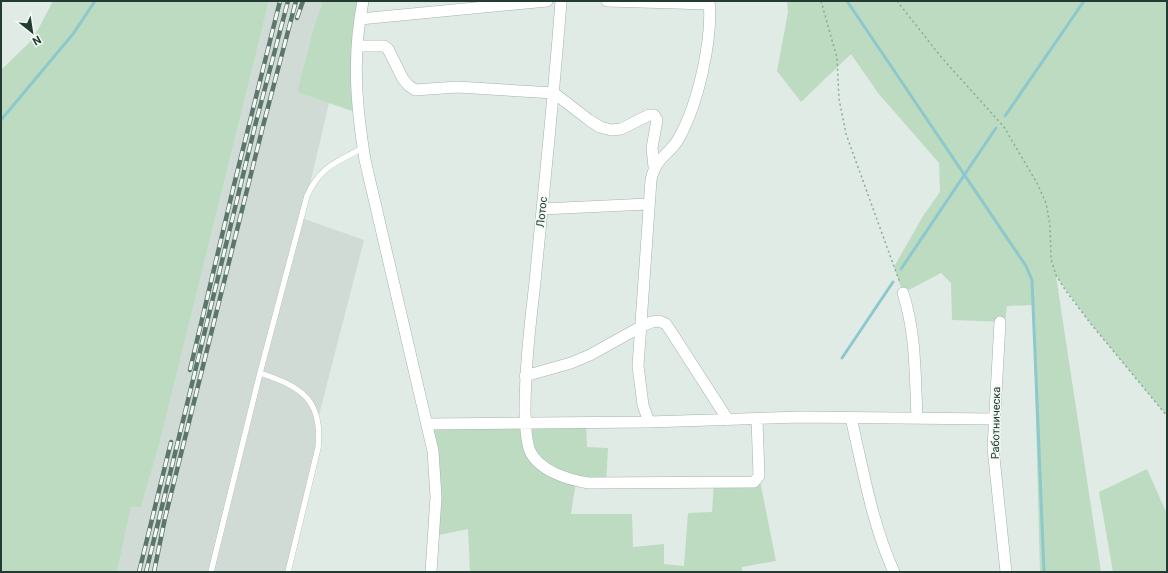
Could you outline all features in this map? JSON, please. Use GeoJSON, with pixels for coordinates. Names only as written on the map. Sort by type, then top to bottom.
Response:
{"type":"FeatureCollection","features":[{"type":"Feature","properties":{"kind":"street"},"geometry":{"type":"LineString","coordinates":[[363,1],[357,46],[358,113],[364,148],[428,424],[436,476],[431,572]]}},
{"type":"Feature","properties":{"kind":"street"},"geometry":{"type":"LineString","coordinates":[[360,19],[547,1]]}},
{"type":"Feature","properties":{"kind":"street","name":"Лотос"},"geometry":{"type":"LineString","coordinates":[[562,1],[525,376],[527,443],[530,452],[536,459],[556,473],[576,481],[597,484],[754,482],[759,476],[757,419]]}},
{"type":"Feature","properties":{"kind":"street"},"geometry":{"type":"LineString","coordinates":[[607,1],[709,3],[706,53],[700,82],[693,103],[678,139],[654,167]]}},
{"type":"Feature","properties":{"kind":"street"},"geometry":{"type":"LineString","coordinates":[[357,46],[384,46],[388,49],[403,79],[415,90],[456,87],[554,92],[588,120],[600,127],[611,130],[621,129],[648,115],[654,116],[657,120],[653,143],[654,167],[648,204],[638,366],[639,383],[649,422]]}},
{"type":"Feature","properties":{"kind":"street"},"geometry":{"type":"LineString","coordinates":[[542,209],[648,204]]}},
{"type":"Feature","properties":{"kind":"street"},"geometry":{"type":"LineString","coordinates":[[904,293],[914,339],[917,417]]}},
{"type":"Feature","properties":{"kind":"street"},"geometry":{"type":"LineString","coordinates":[[525,376],[571,363],[590,355],[640,327],[659,321],[666,324],[728,420]]}},
{"type":"Feature","properties":{"kind":"street","name":"Работническа"},"geometry":{"type":"LineString","coordinates":[[1000,322],[993,448],[1006,572]]}},
{"type":"Feature","properties":{"kind":"street"},"geometry":{"type":"LineString","coordinates":[[428,424],[526,424],[917,417],[994,419]]}},
{"type":"Feature","properties":{"kind":"street"},"geometry":{"type":"LineString","coordinates":[[851,418],[872,508],[894,572]]}},
{"type":"Feature","properties":{"kind":"lane"},"geometry":{"type":"LineString","coordinates":[[211,572],[260,373],[309,191],[314,181],[324,170],[364,148]]}},
{"type":"Feature","properties":{"kind":"lane"},"geometry":{"type":"LineString","coordinates":[[260,373],[284,381],[304,394],[313,405],[320,431],[318,448],[288,572]]}},
{"type":"Feature","properties":{"kind":"path"},"geometry":{"type":"LineString","coordinates":[[821,1],[837,58],[839,99],[846,134],[904,293]]}},
{"type":"Feature","properties":{"kind":"path"},"geometry":{"type":"LineString","coordinates":[[897,1],[942,58],[1004,127],[1037,182],[1046,203],[1050,225],[1051,259],[1056,275],[1066,291],[1087,318],[1167,416]]}},
{"type":"Feature","properties":{"kind":"shaded area"},"geometry":{"type":"Polygon","coordinates":[[[269,1],[323,1],[314,26],[297,92],[329,103],[302,218],[364,240],[318,419],[320,431],[288,572],[117,572],[131,507],[141,507],[159,445],[269,1]]]}},
{"type":"Feature","properties":{"kind":"green space"},"geometry":{"type":"Polygon","coordinates":[[[53,1],[269,1],[159,445],[141,507],[131,507],[117,572],[1,572],[1,70],[33,39],[53,1]]]}},
{"type":"Feature","properties":{"kind":"green space"},"geometry":{"type":"Polygon","coordinates":[[[323,1],[363,1],[358,113],[297,92],[314,26],[323,1]]]}},
{"type":"Feature","properties":{"kind":"green space"},"geometry":{"type":"Polygon","coordinates":[[[787,1],[1167,1],[1167,416],[1091,324],[1056,276],[1101,572],[1040,572],[1033,305],[1007,306],[1005,322],[952,320],[951,283],[941,273],[903,293],[894,267],[923,216],[940,192],[939,163],[878,93],[851,54],[801,102],[777,71],[788,12],[787,1]]]}},
{"type":"Feature","properties":{"kind":"green space"},"geometry":{"type":"Polygon","coordinates":[[[586,423],[587,447],[608,448],[606,484],[576,481],[571,514],[632,514],[633,547],[664,544],[664,564],[684,566],[688,513],[712,512],[714,482],[759,476],[776,561],[742,567],[742,572],[470,572],[468,529],[434,536],[428,424],[586,423]]]}},
{"type":"Feature","properties":{"kind":"green space"},"geometry":{"type":"Polygon","coordinates":[[[1147,469],[1167,514],[1167,572],[1113,572],[1099,492],[1147,469]]]}},
{"type":"Feature","properties":{"kind":"waterway"},"geometry":{"type":"LineString","coordinates":[[1,120],[73,34],[95,1]]}},
{"type":"Feature","properties":{"kind":"waterway"},"geometry":{"type":"LineString","coordinates":[[847,1],[1026,266],[1032,280],[1044,572]]}},
{"type":"Feature","properties":{"kind":"waterway"},"geometry":{"type":"LineString","coordinates":[[1005,116],[1084,1]]}},
{"type":"Feature","properties":{"kind":"waterway"},"geometry":{"type":"LineString","coordinates":[[901,269],[996,128]]}},
{"type":"Feature","properties":{"kind":"waterway"},"geometry":{"type":"LineString","coordinates":[[842,358],[893,282]]}},
{"type":"Feature","properties":{"kind":"railway"},"geometry":{"type":"LineString","coordinates":[[190,370],[280,1]]}},
{"type":"Feature","properties":{"kind":"railway"},"geometry":{"type":"LineString","coordinates":[[146,572],[256,122],[288,1]]}},
{"type":"Feature","properties":{"kind":"railway"},"geometry":{"type":"LineString","coordinates":[[154,572],[165,518],[263,126],[296,1]]}},
{"type":"Feature","properties":{"kind":"railway"},"geometry":{"type":"LineString","coordinates":[[297,18],[303,1]]}},
{"type":"Feature","properties":{"kind":"railway"},"geometry":{"type":"LineString","coordinates":[[139,572],[171,442]]}}]}
